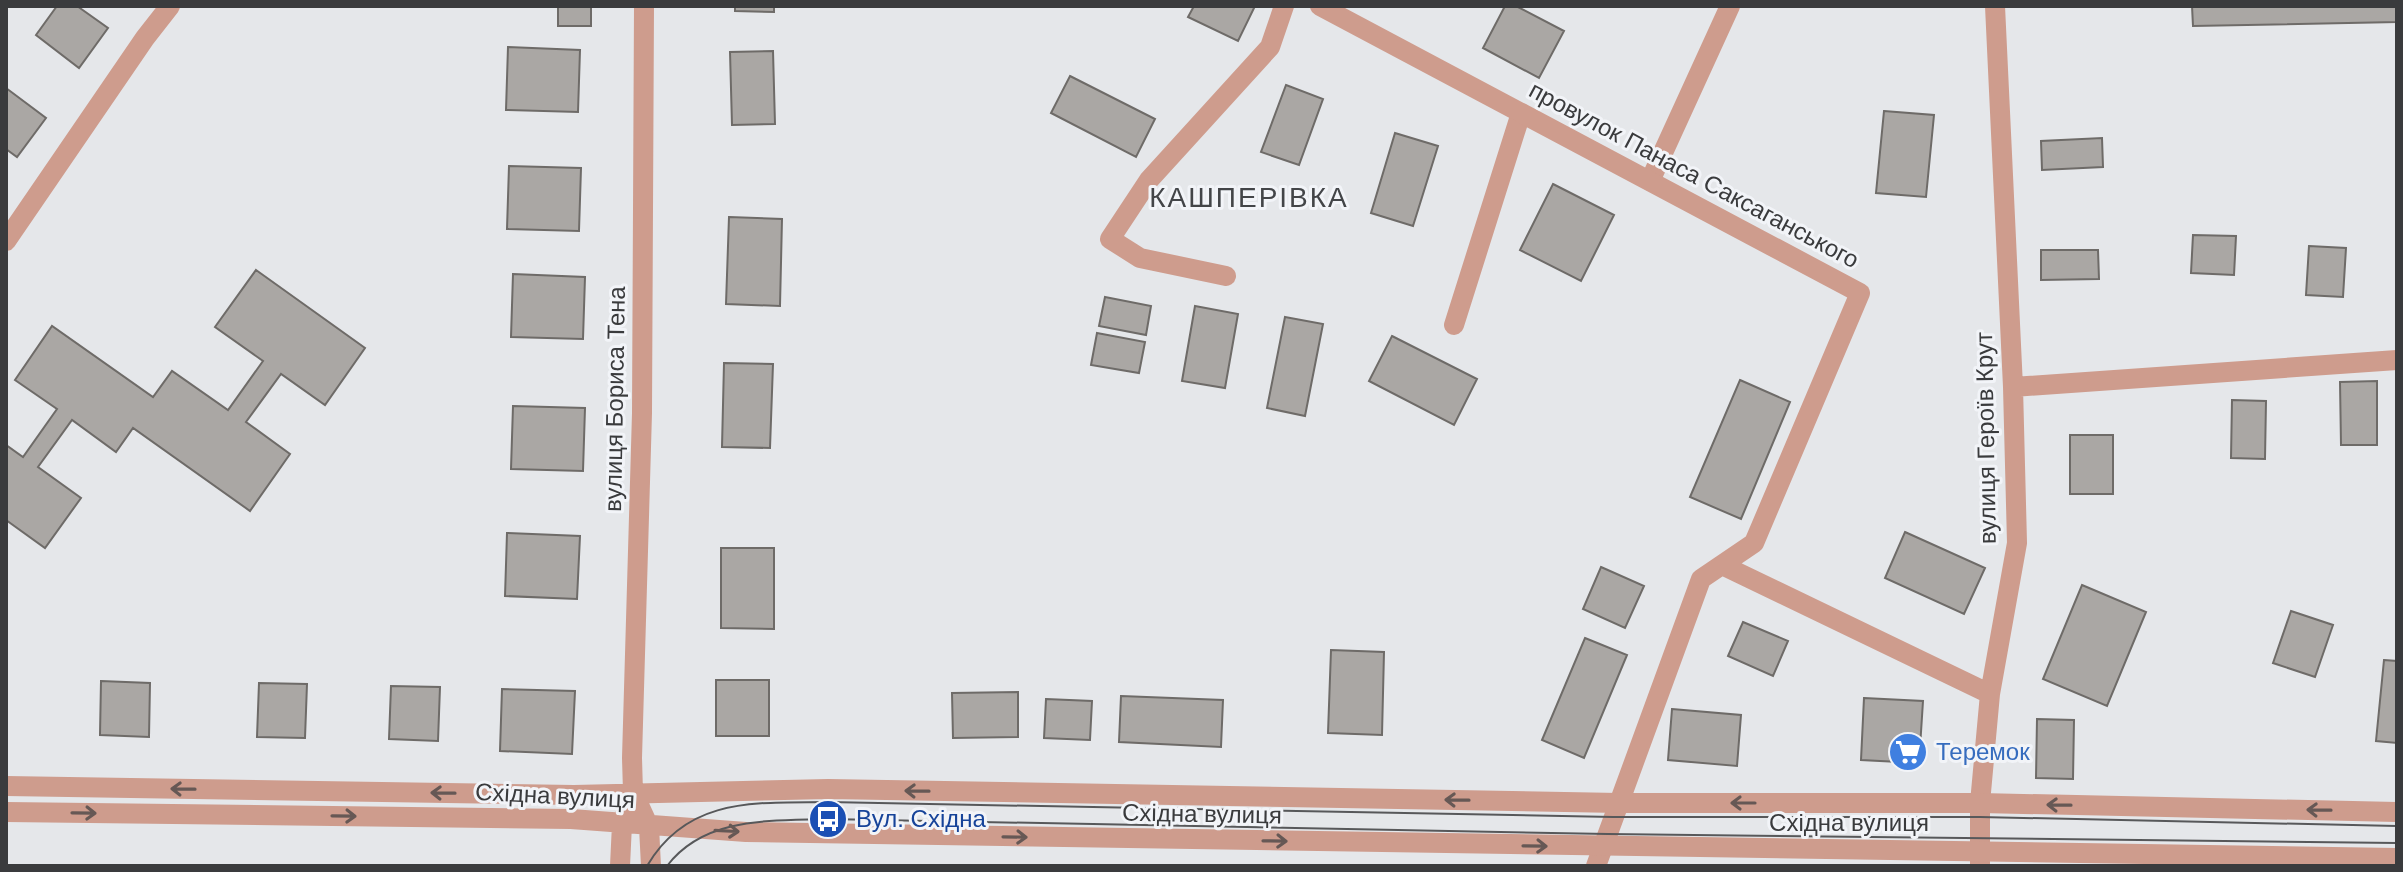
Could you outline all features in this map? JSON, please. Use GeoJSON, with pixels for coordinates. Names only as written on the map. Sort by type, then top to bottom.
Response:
{"type":"FeatureCollection","features":[{"type":"Feature","properties":{"kind":"street"},"geometry":{"type":"LineString","coordinates":[[6,241],[170,6]]}},
{"type":"Feature","properties":{"kind":"street","name":"вулиця Бориса Тена"},"geometry":{"type":"LineString","coordinates":[[620,866],[622,824],[633,792],[642,413],[644,6]]}},
{"type":"Feature","properties":{"kind":"street"},"geometry":{"type":"LineString","coordinates":[[1226,276],[1140,258],[1110,239],[1149,180],[1270,47],[1284,6]]}},
{"type":"Feature","properties":{"kind":"street","name":"провулок Панаса Саксаганського"},"geometry":{"type":"LineString","coordinates":[[1320,6],[1860,293],[1754,543],[1701,579],[1600,856]]}},
{"type":"Feature","properties":{"kind":"street"},"geometry":{"type":"LineString","coordinates":[[1650,181],[1730,6]]}},
{"type":"Feature","properties":{"kind":"street","name":"вулиця Героїв Крут"},"geometry":{"type":"LineString","coordinates":[[1980,858],[1980,803],[1990,694],[2017,543],[1995,6]]}},
{"type":"Feature","properties":{"kind":"street"},"geometry":{"type":"LineString","coordinates":[[1454,325],[1521,113]]}},
{"type":"Feature","properties":{"kind":"street"},"geometry":{"type":"LineString","coordinates":[[2013,387],[2397,360]]}},
{"type":"Feature","properties":{"kind":"street"},"geometry":{"type":"LineString","coordinates":[[1722,565],[1990,694]]}},
{"type":"Feature","properties":{"kind":"street","name":"Східна вулиця"},"geometry":{"type":"LineString","coordinates":[[6,786],[574,795],[828,789],[1619,803],[1980,803],[2397,812]]}},
{"type":"Feature","properties":{"kind":"street","name":"вулиця Бориса Тена"},"geometry":{"type":"LineString","coordinates":[[633,792],[649,827],[651,866]]}},
{"type":"Feature","properties":{"kind":"street","name":"Східна вулиця"},"geometry":{"type":"LineString","coordinates":[[6,812],[571,819],[746,832],[1600,856],[2397,858]]}},
{"type":"Feature","properties":{"kind":"building"},"geometry":{"type":"Polygon","coordinates":[[[57,6],[77,6],[108,28],[79,68],[36,35],[57,6]]]}},
{"type":"Feature","properties":{"kind":"building"},"geometry":{"type":"Polygon","coordinates":[[[558,6],[591,6],[591,26],[558,26],[558,6]]]}},
{"type":"Feature","properties":{"kind":"building"},"geometry":{"type":"Polygon","coordinates":[[[735,6],[774,6],[774,12],[735,11],[735,6]]]}},
{"type":"Feature","properties":{"kind":"building"},"geometry":{"type":"Polygon","coordinates":[[[1194,6],[1255,6],[1238,41],[1188,17],[1194,6]]]}},
{"type":"Feature","properties":{"kind":"building"},"geometry":{"type":"Polygon","coordinates":[[[1505,6],[1516,6],[1564,31],[1539,78],[1483,48],[1505,6]]]}},
{"type":"Feature","properties":{"kind":"building"},"geometry":{"type":"Polygon","coordinates":[[[2192,6],[2397,6],[2397,22],[2193,26],[2192,6]]]}},
{"type":"Feature","properties":{"kind":"building"},"geometry":{"type":"Polygon","coordinates":[[[508,47],[580,50],[578,112],[506,110],[508,47]]]}},
{"type":"Feature","properties":{"kind":"building"},"geometry":{"type":"Polygon","coordinates":[[[773,51],[775,124],[732,125],[730,52],[773,51]]]}},
{"type":"Feature","properties":{"kind":"building"},"geometry":{"type":"Polygon","coordinates":[[[1070,76],[1155,119],[1136,157],[1051,113],[1070,76]]]}},
{"type":"Feature","properties":{"kind":"building"},"geometry":{"type":"Polygon","coordinates":[[[1286,85],[1323,99],[1299,165],[1261,152],[1286,85]]]}},
{"type":"Feature","properties":{"kind":"building"},"geometry":{"type":"Polygon","coordinates":[[[6,88],[46,118],[17,157],[6,149],[6,88]]]}},
{"type":"Feature","properties":{"kind":"building"},"geometry":{"type":"Polygon","coordinates":[[[1884,111],[1934,115],[1926,197],[1876,193],[1884,111]]]}},
{"type":"Feature","properties":{"kind":"building"},"geometry":{"type":"Polygon","coordinates":[[[1395,133],[1438,146],[1413,226],[1371,213],[1395,133]]]}},
{"type":"Feature","properties":{"kind":"building"},"geometry":{"type":"Polygon","coordinates":[[[2102,138],[2103,167],[2042,170],[2041,141],[2102,138]]]}},
{"type":"Feature","properties":{"kind":"building"},"geometry":{"type":"Polygon","coordinates":[[[509,166],[581,168],[579,231],[507,229],[509,166]]]}},
{"type":"Feature","properties":{"kind":"building"},"geometry":{"type":"Polygon","coordinates":[[[1553,184],[1614,215],[1581,281],[1520,250],[1553,184]]]}},
{"type":"Feature","properties":{"kind":"building"},"geometry":{"type":"Polygon","coordinates":[[[729,217],[782,219],[780,306],[726,304],[729,217]]]}},
{"type":"Feature","properties":{"kind":"building"},"geometry":{"type":"Polygon","coordinates":[[[2193,235],[2236,236],[2234,275],[2191,273],[2193,235]]]}},
{"type":"Feature","properties":{"kind":"building"},"geometry":{"type":"Polygon","coordinates":[[[2309,246],[2346,248],[2343,297],[2306,295],[2309,246]]]}},
{"type":"Feature","properties":{"kind":"building"},"geometry":{"type":"Polygon","coordinates":[[[2041,250],[2098,250],[2099,279],[2041,280],[2041,250]]]}},
{"type":"Feature","properties":{"kind":"building"},"geometry":{"type":"Polygon","coordinates":[[[256,270],[365,348],[325,405],[281,374],[246,422],[290,454],[250,511],[133,428],[116,452],[72,420],[38,467],[81,498],[45,548],[6,520],[6,445],[23,457],[57,409],[15,380],[52,326],[153,397],[172,371],[228,410],[263,361],[215,327],[256,270]]]}},
{"type":"Feature","properties":{"kind":"building"},"geometry":{"type":"Polygon","coordinates":[[[513,274],[585,277],[583,339],[511,337],[513,274]]]}},
{"type":"Feature","properties":{"kind":"building"},"geometry":{"type":"Polygon","coordinates":[[[1105,297],[1151,306],[1146,335],[1099,326],[1105,297]]]}},
{"type":"Feature","properties":{"kind":"building"},"geometry":{"type":"Polygon","coordinates":[[[1195,306],[1238,314],[1225,388],[1182,381],[1195,306]]]}},
{"type":"Feature","properties":{"kind":"building"},"geometry":{"type":"Polygon","coordinates":[[[1285,317],[1323,324],[1305,416],[1267,408],[1285,317]]]}},
{"type":"Feature","properties":{"kind":"building"},"geometry":{"type":"Polygon","coordinates":[[[1097,333],[1145,342],[1139,373],[1091,365],[1097,333]]]}},
{"type":"Feature","properties":{"kind":"building"},"geometry":{"type":"Polygon","coordinates":[[[1392,336],[1477,379],[1454,425],[1369,381],[1392,336]]]}},
{"type":"Feature","properties":{"kind":"building"},"geometry":{"type":"Polygon","coordinates":[[[724,363],[773,364],[770,448],[722,447],[724,363]]]}},
{"type":"Feature","properties":{"kind":"building"},"geometry":{"type":"Polygon","coordinates":[[[1740,380],[1790,402],[1741,519],[1690,497],[1740,380]]]}},
{"type":"Feature","properties":{"kind":"building"},"geometry":{"type":"Polygon","coordinates":[[[2377,381],[2377,445],[2341,445],[2340,382],[2377,381]]]}},
{"type":"Feature","properties":{"kind":"building"},"geometry":{"type":"Polygon","coordinates":[[[2232,400],[2266,401],[2265,459],[2231,458],[2232,400]]]}},
{"type":"Feature","properties":{"kind":"building"},"geometry":{"type":"Polygon","coordinates":[[[513,406],[585,408],[583,471],[511,469],[513,406]]]}},
{"type":"Feature","properties":{"kind":"building"},"geometry":{"type":"Polygon","coordinates":[[[2070,435],[2113,435],[2113,494],[2070,494],[2070,435]]]}},
{"type":"Feature","properties":{"kind":"building"},"geometry":{"type":"Polygon","coordinates":[[[1905,532],[1985,568],[1964,614],[1885,578],[1905,532]]]}},
{"type":"Feature","properties":{"kind":"building"},"geometry":{"type":"Polygon","coordinates":[[[507,533],[580,536],[577,599],[505,596],[507,533]]]}},
{"type":"Feature","properties":{"kind":"building"},"geometry":{"type":"Polygon","coordinates":[[[721,548],[774,548],[774,629],[721,628],[721,548]]]}},
{"type":"Feature","properties":{"kind":"building"},"geometry":{"type":"Polygon","coordinates":[[[1601,567],[1644,586],[1625,628],[1583,609],[1601,567]]]}},
{"type":"Feature","properties":{"kind":"building"},"geometry":{"type":"Polygon","coordinates":[[[2082,585],[2146,612],[2107,706],[2043,679],[2082,585]]]}},
{"type":"Feature","properties":{"kind":"building"},"geometry":{"type":"Polygon","coordinates":[[[2291,611],[2333,625],[2315,677],[2273,663],[2291,611]]]}},
{"type":"Feature","properties":{"kind":"building"},"geometry":{"type":"Polygon","coordinates":[[[1743,622],[1788,641],[1773,676],[1728,656],[1743,622]]]}},
{"type":"Feature","properties":{"kind":"building"},"geometry":{"type":"Polygon","coordinates":[[[1585,638],[1627,655],[1584,758],[1542,740],[1585,638]]]}},
{"type":"Feature","properties":{"kind":"building"},"geometry":{"type":"Polygon","coordinates":[[[1331,650],[1384,652],[1382,735],[1328,733],[1331,650]]]}},
{"type":"Feature","properties":{"kind":"building"},"geometry":{"type":"Polygon","coordinates":[[[2384,660],[2397,661],[2397,743],[2376,741],[2384,660]]]}},
{"type":"Feature","properties":{"kind":"building"},"geometry":{"type":"Polygon","coordinates":[[[716,680],[769,680],[769,736],[716,736],[716,680]]]}},
{"type":"Feature","properties":{"kind":"building"},"geometry":{"type":"Polygon","coordinates":[[[101,681],[150,683],[149,737],[100,735],[101,681]]]}},
{"type":"Feature","properties":{"kind":"building"},"geometry":{"type":"Polygon","coordinates":[[[259,683],[307,684],[305,738],[257,737],[259,683]]]}},
{"type":"Feature","properties":{"kind":"building"},"geometry":{"type":"Polygon","coordinates":[[[391,686],[440,687],[438,741],[389,739],[391,686]]]}},
{"type":"Feature","properties":{"kind":"building"},"geometry":{"type":"Polygon","coordinates":[[[502,689],[575,691],[572,754],[500,751],[502,689]]]}},
{"type":"Feature","properties":{"kind":"building"},"geometry":{"type":"Polygon","coordinates":[[[1018,692],[1018,737],[953,738],[952,693],[1018,692]]]}},
{"type":"Feature","properties":{"kind":"building"},"geometry":{"type":"Polygon","coordinates":[[[1121,696],[1223,700],[1221,747],[1119,742],[1121,696]]]}},
{"type":"Feature","properties":{"kind":"building"},"geometry":{"type":"Polygon","coordinates":[[[1864,698],[1923,701],[1919,763],[1861,760],[1864,698]]]}},
{"type":"Feature","properties":{"kind":"building"},"geometry":{"type":"Polygon","coordinates":[[[1046,699],[1092,701],[1090,740],[1044,738],[1046,699]]]}},
{"type":"Feature","properties":{"kind":"building"},"geometry":{"type":"Polygon","coordinates":[[[1672,709],[1741,715],[1737,766],[1668,760],[1672,709]]]}},
{"type":"Feature","properties":{"kind":"building"},"geometry":{"type":"Polygon","coordinates":[[[2037,719],[2074,720],[2073,779],[2036,778],[2037,719]]]}},
{"type":"Feature","properties":{"kind":"tram line"},"geometry":{"type":"LineString","coordinates":[[647,866],[664,843],[704,815],[726,808],[776,803],[1613,817],[1980,817],[2397,826]]}},
{"type":"Feature","properties":{"kind":"tram line"},"geometry":{"type":"LineString","coordinates":[[667,866],[700,838],[720,830],[741,824],[828,819],[1608,834],[2397,843]]}},
{"type":"Feature","properties":{"kind":"place","name":"Теремок"},"geometry":{"type":"Point","coordinates":[1908,752]}},
{"type":"Feature","properties":{"kind":"place","name":"Вул. Східна"},"geometry":{"type":"Point","coordinates":[828,819]}},
{"type":"Feature","properties":{"kind":"district","name":"КАШПЕРІВКА"},"geometry":{"type":"Point","coordinates":[1249,197]}}]}
